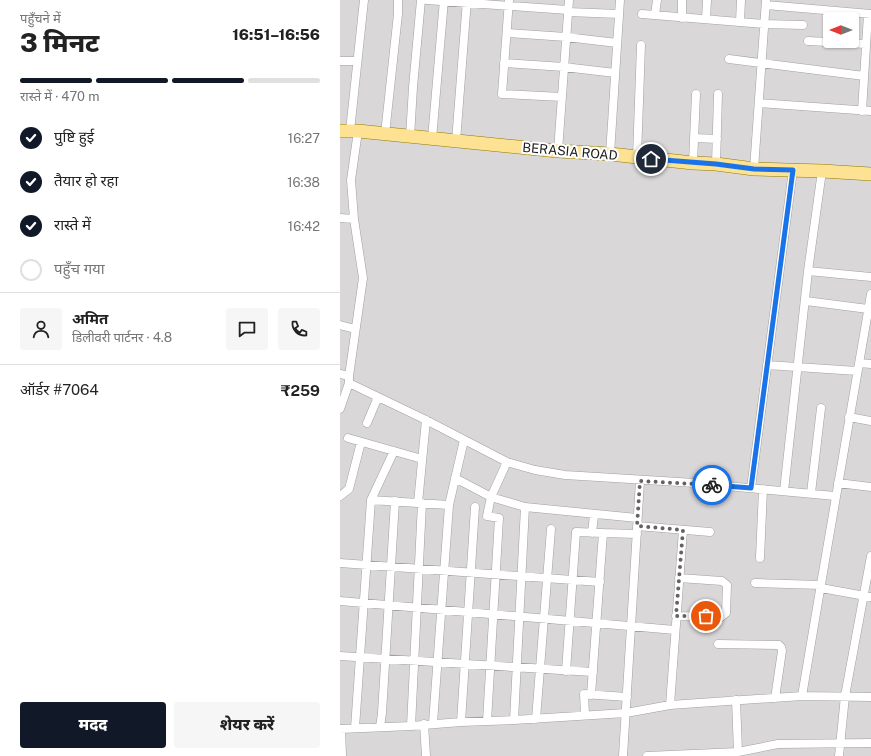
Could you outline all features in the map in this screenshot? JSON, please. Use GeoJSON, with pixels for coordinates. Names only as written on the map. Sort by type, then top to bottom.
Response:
{"type":"FeatureCollection","features":[{"type":"Feature","properties":{"kind":"main road","name":"BERASIA ROAD"},"geometry":{"type":"LineString","coordinates":[[349,131],[558,151],[610,154],[754,169],[871,174]]}},
{"type":"Feature","properties":{"kind":"street"},"geometry":{"type":"LineString","coordinates":[[340,409],[349,380],[355,329],[364,278],[354,219],[349,131],[364,0]]}},
{"type":"Feature","properties":{"kind":"street"},"geometry":{"type":"LineString","coordinates":[[386,134],[398,14],[398,0]]}},
{"type":"Feature","properties":{"kind":"street"},"geometry":{"type":"LineString","coordinates":[[410,137],[421,0]]}},
{"type":"Feature","properties":{"kind":"street"},"geometry":{"type":"LineString","coordinates":[[427,0],[509,3],[568,11],[619,14]]}},
{"type":"Feature","properties":{"kind":"street"},"geometry":{"type":"LineString","coordinates":[[432,138],[444,0]]}},
{"type":"Feature","properties":{"kind":"street"},"geometry":{"type":"LineString","coordinates":[[558,151],[569,0]]}},
{"type":"Feature","properties":{"kind":"street"},"geometry":{"type":"LineString","coordinates":[[610,154],[620,0]]}},
{"type":"Feature","properties":{"kind":"street"},"geometry":{"type":"LineString","coordinates":[[655,16],[657,0]]}},
{"type":"Feature","properties":{"kind":"street"},"geometry":{"type":"LineString","coordinates":[[682,0],[682,18]]}},
{"type":"Feature","properties":{"kind":"street"},"geometry":{"type":"LineString","coordinates":[[706,19],[707,0]]}},
{"type":"Feature","properties":{"kind":"street"},"geometry":{"type":"LineString","coordinates":[[740,22],[741,0]]}},
{"type":"Feature","properties":{"kind":"street"},"geometry":{"type":"LineString","coordinates":[[456,141],[467,2]]}},
{"type":"Feature","properties":{"kind":"street"},"geometry":{"type":"LineString","coordinates":[[754,169],[766,2],[869,14],[862,111]]}},
{"type":"Feature","properties":{"kind":"street"},"geometry":{"type":"LineString","coordinates":[[509,3],[502,94],[562,97]]}},
{"type":"Feature","properties":{"kind":"street"},"geometry":{"type":"LineString","coordinates":[[642,14],[764,24],[803,25]]}},
{"type":"Feature","properties":{"kind":"street"},"geometry":{"type":"LineString","coordinates":[[506,32],[617,43]]}},
{"type":"Feature","properties":{"kind":"street"},"geometry":{"type":"LineString","coordinates":[[808,41],[866,44]]}},
{"type":"Feature","properties":{"kind":"street"},"geometry":{"type":"LineString","coordinates":[[637,157],[641,45]]}},
{"type":"Feature","properties":{"kind":"street"},"geometry":{"type":"LineString","coordinates":[[729,59],[864,76]]}},
{"type":"Feature","properties":{"kind":"street"},"geometry":{"type":"LineString","coordinates":[[340,61],[357,61]]}},
{"type":"Feature","properties":{"kind":"street"},"geometry":{"type":"LineString","coordinates":[[504,63],[564,67],[615,73]]}},
{"type":"Feature","properties":{"kind":"street"},"geometry":{"type":"LineString","coordinates":[[694,163],[696,94]]}},
{"type":"Feature","properties":{"kind":"street"},"geometry":{"type":"LineString","coordinates":[[716,164],[718,94]]}},
{"type":"Feature","properties":{"kind":"street"},"geometry":{"type":"LineString","coordinates":[[759,103],[871,111]]}},
{"type":"Feature","properties":{"kind":"street"},"geometry":{"type":"LineString","coordinates":[[695,138],[717,138]]}},
{"type":"Feature","properties":{"kind":"street"},"geometry":{"type":"LineString","coordinates":[[751,488],[793,170]]}},
{"type":"Feature","properties":{"kind":"street"},"geometry":{"type":"LineString","coordinates":[[784,491],[797,367],[806,302],[808,271],[822,171]]}},
{"type":"Feature","properties":{"kind":"street"},"geometry":{"type":"LineString","coordinates":[[340,218],[354,219]]}},
{"type":"Feature","properties":{"kind":"street"},"geometry":{"type":"LineString","coordinates":[[808,271],[871,277]]}},
{"type":"Feature","properties":{"kind":"street"},"geometry":{"type":"LineString","coordinates":[[802,696],[835,496],[871,298]]}},
{"type":"Feature","properties":{"kind":"street"},"geometry":{"type":"LineString","coordinates":[[806,302],[868,309]]}},
{"type":"Feature","properties":{"kind":"street"},"geometry":{"type":"LineString","coordinates":[[340,324],[355,329]]}},
{"type":"Feature","properties":{"kind":"street"},"geometry":{"type":"LineString","coordinates":[[768,365],[797,367],[858,366],[871,364]]}},
{"type":"Feature","properties":{"kind":"street"},"geometry":{"type":"LineString","coordinates":[[340,374],[378,397],[426,420],[506,462],[535,470],[565,475],[640,481],[695,483],[835,496]]}},
{"type":"Feature","properties":{"kind":"street"},"geometry":{"type":"LineString","coordinates":[[366,423],[378,397]]}},
{"type":"Feature","properties":{"kind":"street"},"geometry":{"type":"LineString","coordinates":[[811,494],[821,408]]}},
{"type":"Feature","properties":{"kind":"street"},"geometry":{"type":"LineString","coordinates":[[849,417],[871,421]]}},
{"type":"Feature","properties":{"kind":"street"},"geometry":{"type":"LineString","coordinates":[[411,726],[419,569],[422,459],[426,420]]}},
{"type":"Feature","properties":{"kind":"street"},"geometry":{"type":"LineString","coordinates":[[348,438],[422,459]]}},
{"type":"Feature","properties":{"kind":"street"},"geometry":{"type":"LineString","coordinates":[[426,756],[428,724],[437,663],[449,505],[464,440]]}},
{"type":"Feature","properties":{"kind":"street"},"geometry":{"type":"LineString","coordinates":[[340,496],[349,489],[361,442]]}},
{"type":"Feature","properties":{"kind":"street"},"geometry":{"type":"LineString","coordinates":[[355,728],[371,500],[394,451]]}},
{"type":"Feature","properties":{"kind":"street"},"geometry":{"type":"LineString","coordinates":[[487,720],[499,518],[487,516],[491,497],[506,462]]}},
{"type":"Feature","properties":{"kind":"street"},"geometry":{"type":"LineString","coordinates":[[455,478],[491,497],[525,507],[594,515],[637,526],[710,532]]}},
{"type":"Feature","properties":{"kind":"street"},"geometry":{"type":"LineString","coordinates":[[624,756],[640,481]]}},
{"type":"Feature","properties":{"kind":"street"},"geometry":{"type":"LineString","coordinates":[[838,483],[871,487]]}},
{"type":"Feature","properties":{"kind":"street"},"geometry":{"type":"LineString","coordinates":[[760,558],[763,489]]}},
{"type":"Feature","properties":{"kind":"street"},"geometry":{"type":"LineString","coordinates":[[371,500],[449,505]]}},
{"type":"Feature","properties":{"kind":"street"},"geometry":{"type":"LineString","coordinates":[[380,727],[386,659],[395,501]]}},
{"type":"Feature","properties":{"kind":"street"},"geometry":{"type":"LineString","coordinates":[[461,722],[475,507]]}},
{"type":"Feature","properties":{"kind":"street"},"geometry":{"type":"LineString","coordinates":[[514,720],[525,507]]}},
{"type":"Feature","properties":{"kind":"street"},"geometry":{"type":"LineString","coordinates":[[592,533],[594,515]]}},
{"type":"Feature","properties":{"kind":"street"},"geometry":{"type":"LineString","coordinates":[[566,671],[576,532],[603,534],[637,526]]}},
{"type":"Feature","properties":{"kind":"street"},"geometry":{"type":"LineString","coordinates":[[536,719],[551,529]]}},
{"type":"Feature","properties":{"kind":"street"},"geometry":{"type":"LineString","coordinates":[[670,705],[683,530]]}},
{"type":"Feature","properties":{"kind":"street"},"geometry":{"type":"LineString","coordinates":[[591,695],[603,534]]}},
{"type":"Feature","properties":{"kind":"street"},"geometry":{"type":"LineString","coordinates":[[839,756],[845,696],[867,597],[871,556]]}},
{"type":"Feature","properties":{"kind":"street"},"geometry":{"type":"LineString","coordinates":[[340,563],[600,582]]}},
{"type":"Feature","properties":{"kind":"street"},"geometry":{"type":"LineString","coordinates":[[676,616],[721,617],[726,613],[727,585],[722,581],[679,578]]}},
{"type":"Feature","properties":{"kind":"street"},"geometry":{"type":"LineString","coordinates":[[755,583],[821,586],[867,597]]}},
{"type":"Feature","properties":{"kind":"street"},"geometry":{"type":"LineString","coordinates":[[340,601],[675,630]]}},
{"type":"Feature","properties":{"kind":"street"},"geometry":{"type":"LineString","coordinates":[[718,644],[781,647],[782,651],[775,698]]}},
{"type":"Feature","properties":{"kind":"street"},"geometry":{"type":"LineString","coordinates":[[340,656],[593,672]]}},
{"type":"Feature","properties":{"kind":"street"},"geometry":{"type":"LineString","coordinates":[[584,715],[584,694],[627,697]]}},
{"type":"Feature","properties":{"kind":"street"},"geometry":{"type":"LineString","coordinates":[[342,756],[340,728],[411,726],[487,720],[536,719],[626,713],[670,705],[802,696],[871,697]]}},
{"type":"Feature","properties":{"kind":"street"},"geometry":{"type":"LineString","coordinates":[[736,700],[738,752]]}},
{"type":"Feature","properties":{"kind":"street"},"geometry":{"type":"LineString","coordinates":[[647,756],[738,752],[778,744],[871,743]]}},
{"type":"Feature","properties":{"kind":"shaded area"},"geometry":{"type":"Polygon","coordinates":[[[340,0],[871,0],[871,756],[340,756],[340,0]]]}},
{"type":"Feature","properties":{"kind":"way so far"},"geometry":{"type":"LineString","coordinates":[[706,616],[676,616],[683,530],[637,526],[640,481],[712,485]]}},
{"type":"Feature","properties":{"kind":"route"},"geometry":{"type":"LineString","coordinates":[[651,159],[716,164],[754,169],[793,170],[751,488],[712,485]]}}]}
